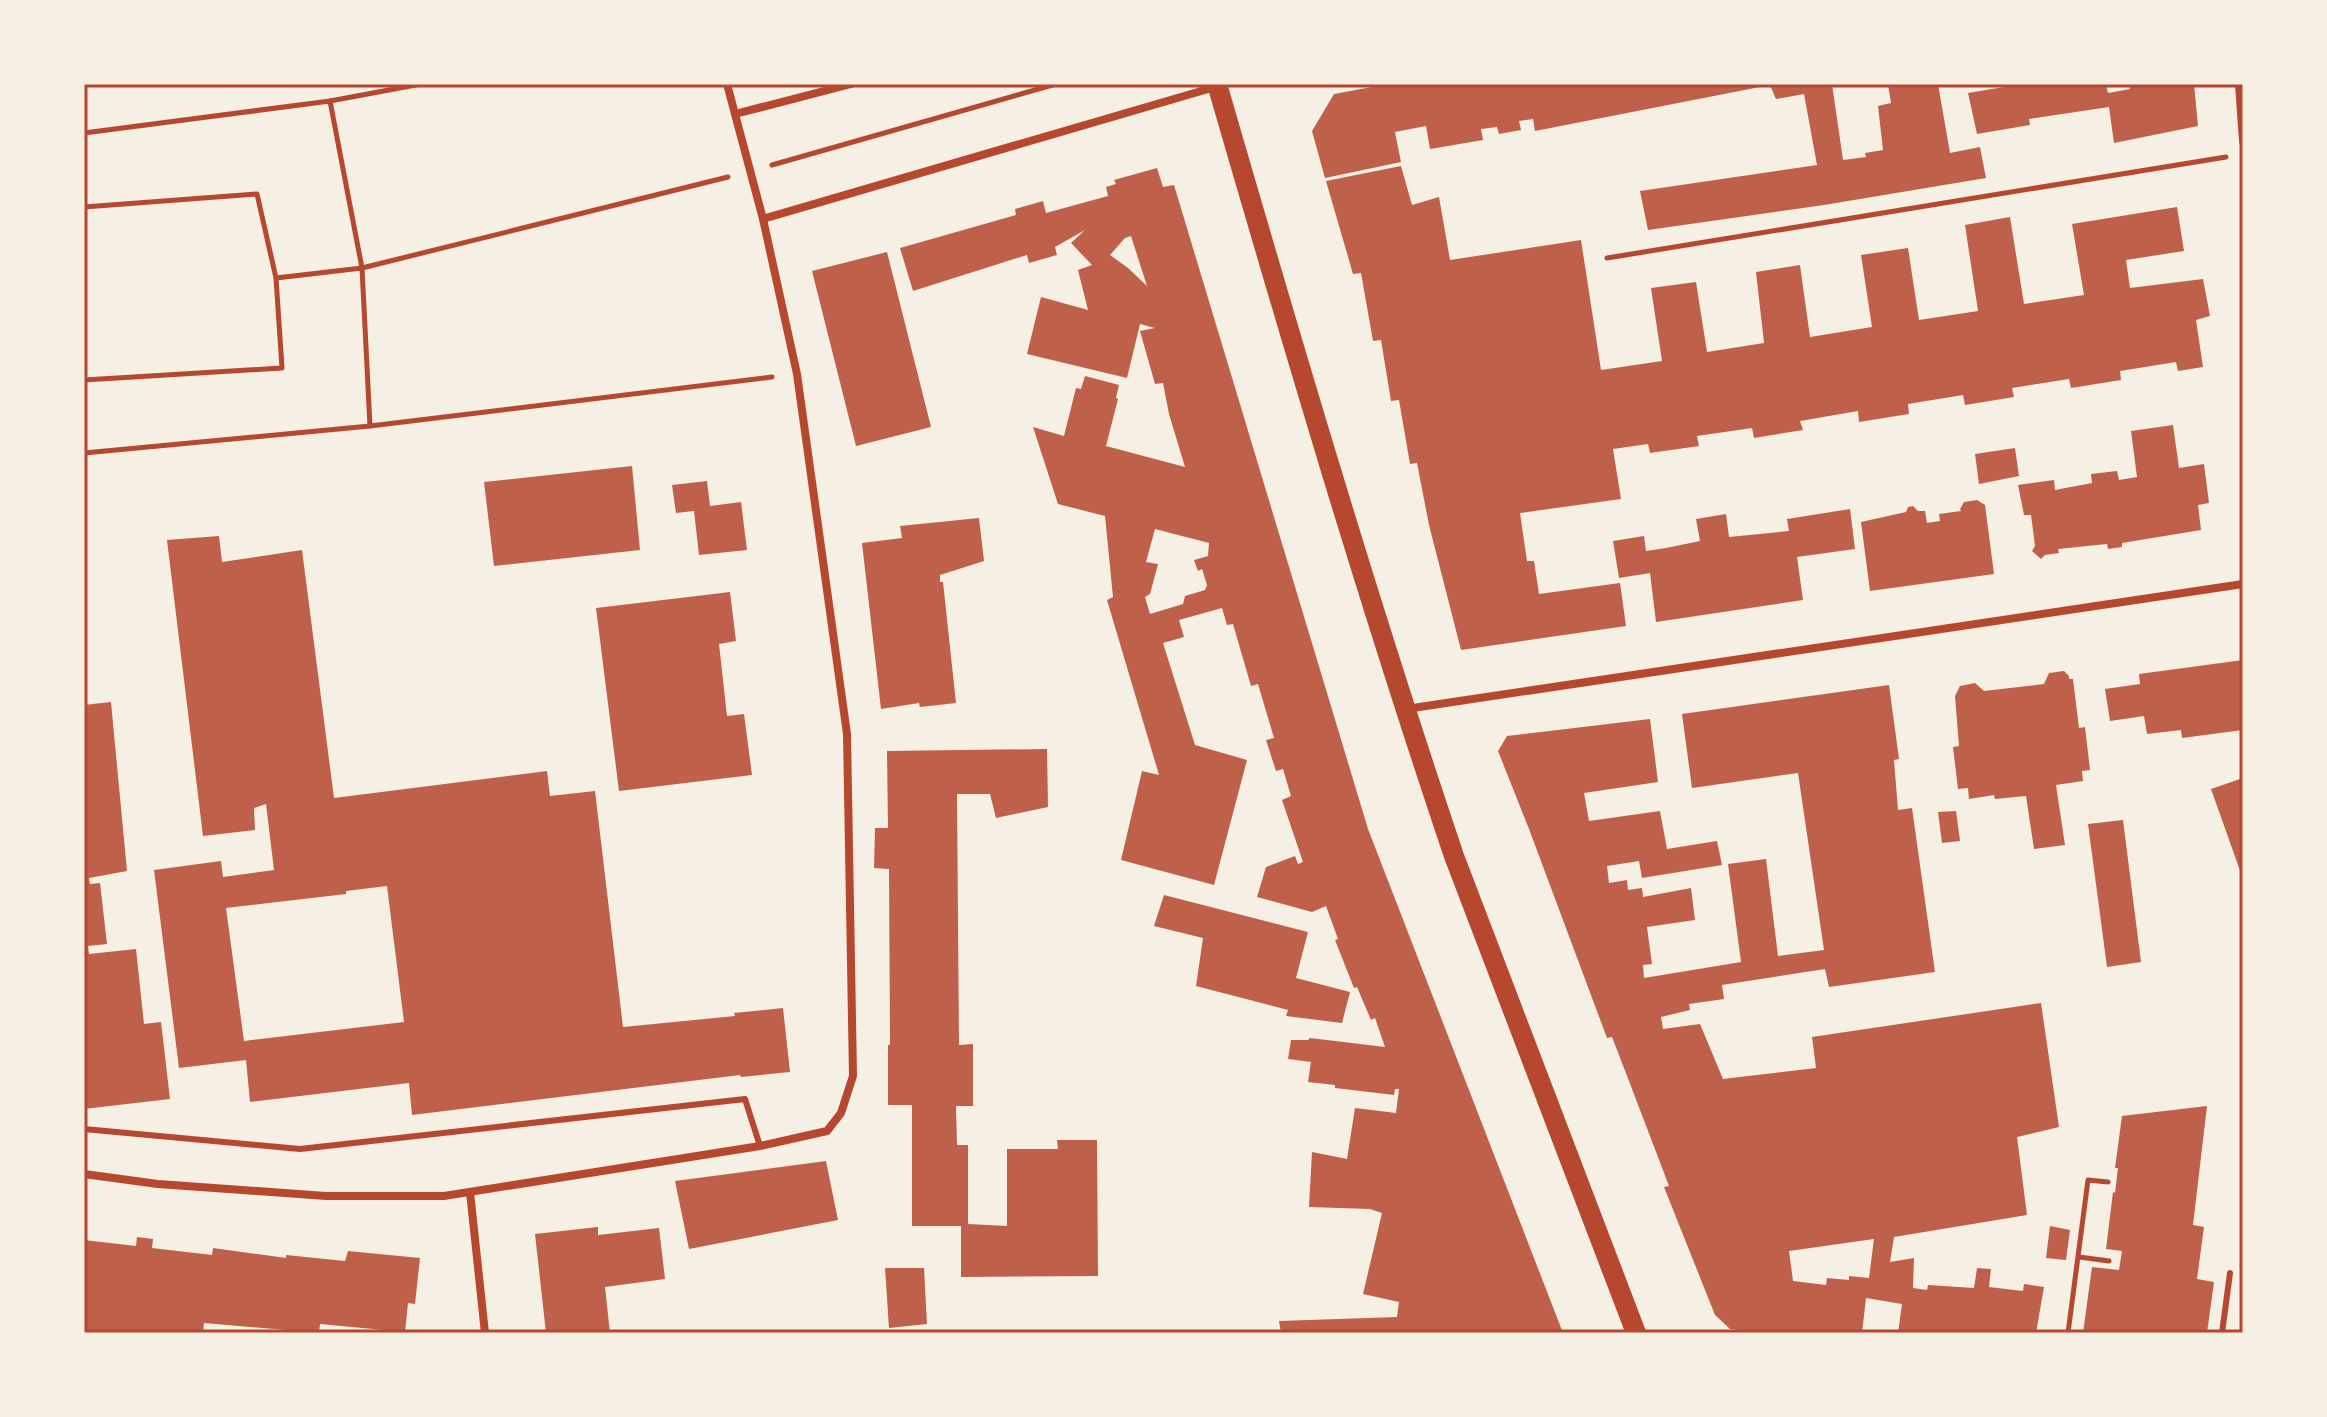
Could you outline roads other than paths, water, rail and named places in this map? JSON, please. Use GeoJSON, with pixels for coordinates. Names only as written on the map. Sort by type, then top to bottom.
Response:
{"type":"FeatureCollection","features":[{"type":"Feature","properties":{"kind":"main road"},"geometry":{"type":"LineString","coordinates":[[1217,85],[1290,338],[1405,709],[1459,870],[1636,1333]]}},
{"type":"Feature","properties":{"kind":"street"},"geometry":{"type":"LineString","coordinates":[[84,1174],[158,1184],[326,1196],[444,1196],[760,1146],[827,1131],[841,1113],[853,1076],[847,734],[797,374],[763,219],[727,84]]}},
{"type":"Feature","properties":{"kind":"street"},"geometry":{"type":"LineString","coordinates":[[735,114],[851,84]]}},
{"type":"Feature","properties":{"kind":"street"},"geometry":{"type":"LineString","coordinates":[[2239,84],[2243,141]]}},
{"type":"Feature","properties":{"kind":"street"},"geometry":{"type":"LineString","coordinates":[[763,219],[1217,85]]}},
{"type":"Feature","properties":{"kind":"street"},"geometry":{"type":"LineString","coordinates":[[1405,709],[2243,584]]}},
{"type":"Feature","properties":{"kind":"street"},"geometry":{"type":"LineString","coordinates":[[470,1192],[485,1333]]}},
{"type":"Feature","properties":{"kind":"lane"},"geometry":{"type":"LineString","coordinates":[[84,1129],[300,1149],[745,1099],[760,1146]]}},
{"type":"Feature","properties":{"kind":"lane"},"geometry":{"type":"LineString","coordinates":[[2222,1333],[2230,1273]]}}]}
